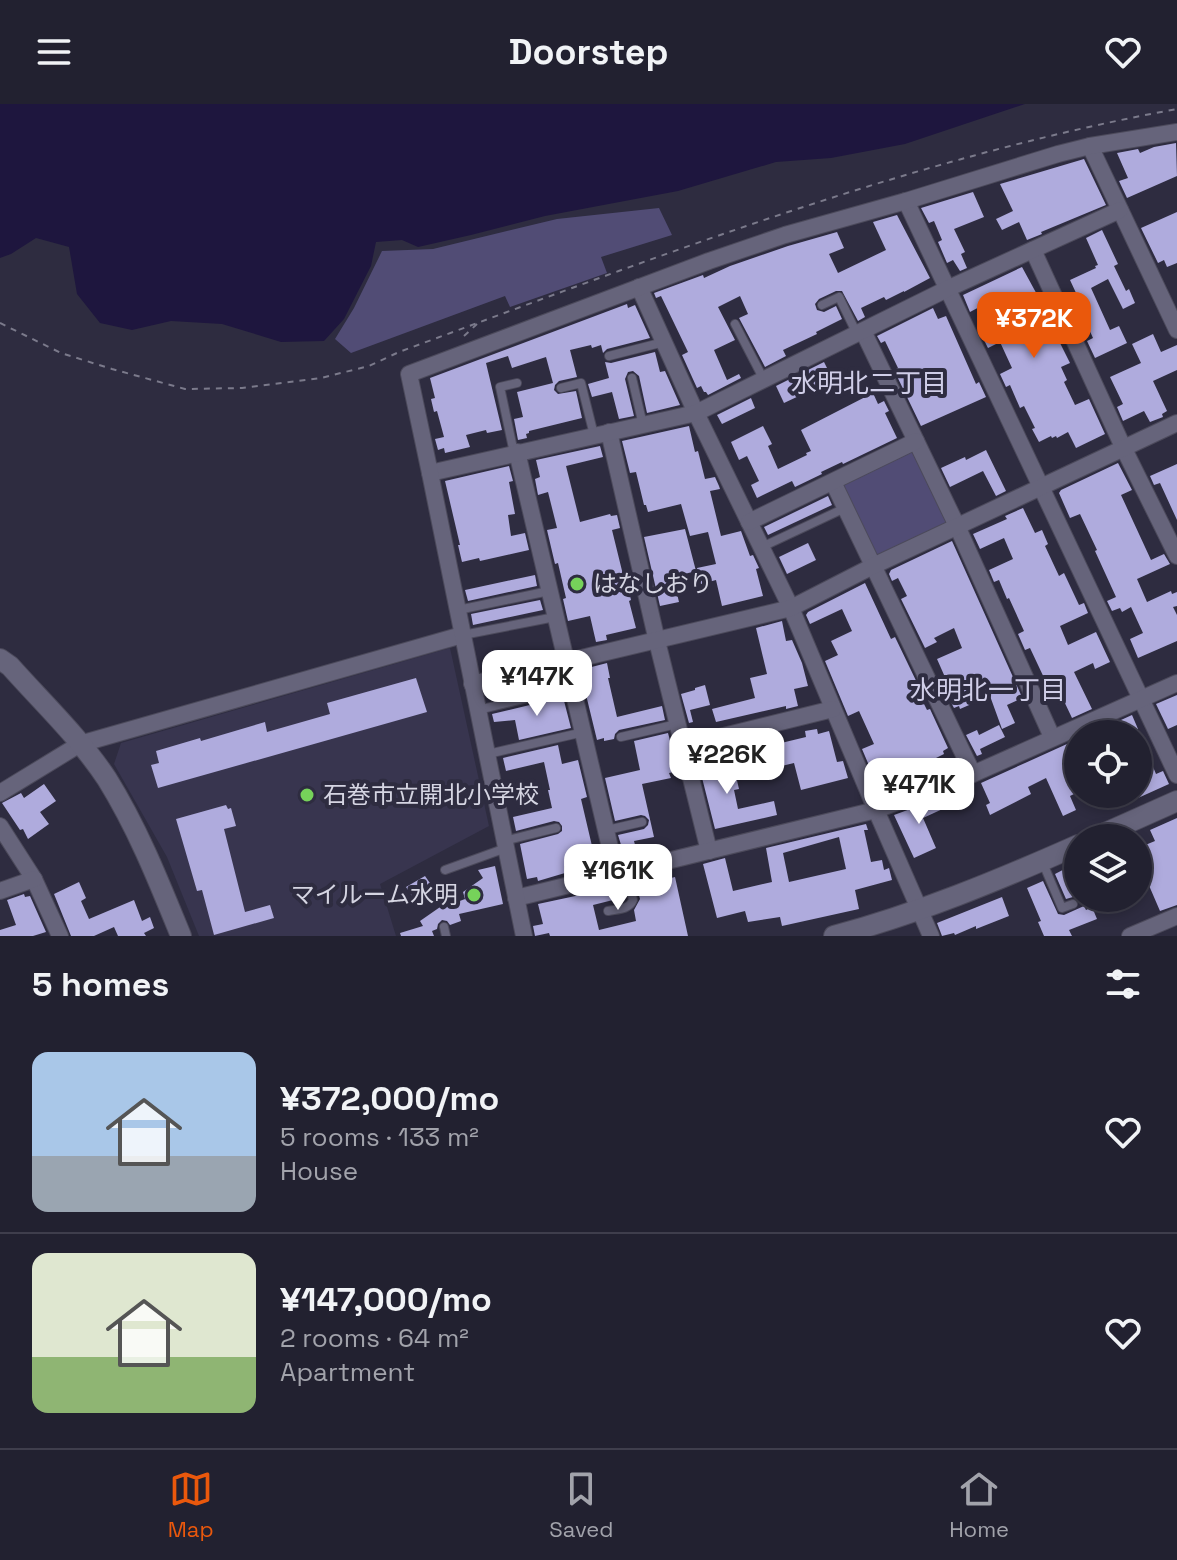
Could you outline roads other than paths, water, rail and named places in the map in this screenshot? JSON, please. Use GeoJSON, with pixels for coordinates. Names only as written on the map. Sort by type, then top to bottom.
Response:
{"type":"FeatureCollection","features":[{"type":"Feature","properties":{"kind":"street"},"geometry":{"type":"LineString","coordinates":[[524,936],[409,374],[785,235],[1090,146],[1177,132]]}},
{"type":"Feature","properties":{"kind":"street"},"geometry":{"type":"LineString","coordinates":[[1090,146],[1177,330]]}},
{"type":"Feature","properties":{"kind":"street"},"geometry":{"type":"LineString","coordinates":[[906,201],[1177,775]]}},
{"type":"Feature","properties":{"kind":"street"},"geometry":{"type":"LineString","coordinates":[[430,473],[696,413],[947,289],[1120,210]]}},
{"type":"Feature","properties":{"kind":"street"},"geometry":{"type":"LineString","coordinates":[[1033,250],[1123,447],[1177,556]]}},
{"type":"Feature","properties":{"kind":"street"},"geometry":{"type":"LineString","coordinates":[[639,287],[696,413],[791,608],[931,936]]}},
{"type":"Feature","properties":{"kind":"street"},"geometry":{"type":"LineString","coordinates":[[860,332],[957,526],[1052,737]]}},
{"type":"Feature","properties":{"kind":"street"},"geometry":{"type":"LineString","coordinates":[[472,684],[791,608],[873,566],[1177,423]]}},
{"type":"Feature","properties":{"kind":"street"},"geometry":{"type":"LineString","coordinates":[[602,434],[709,851]]}},
{"type":"Feature","properties":{"kind":"street"},"geometry":{"type":"LineString","coordinates":[[749,522],[916,441]]}},
{"type":"Feature","properties":{"kind":"street"},"geometry":{"type":"LineString","coordinates":[[515,453],[607,830],[621,872]]}},
{"type":"Feature","properties":{"kind":"street"},"geometry":{"type":"LineString","coordinates":[[833,482],[973,774]]}},
{"type":"Feature","properties":{"kind":"street"},"geometry":{"type":"LineString","coordinates":[[0,793],[80,744],[462,635]]}},
{"type":"Feature","properties":{"kind":"street"},"geometry":{"type":"LineString","coordinates":[[0,659],[10,666],[80,744],[106,779],[147,852],[181,936]]}},
{"type":"Feature","properties":{"kind":"street"},"geometry":{"type":"LineString","coordinates":[[516,898],[876,810],[973,774],[1177,683]]}},
{"type":"Feature","properties":{"kind":"street"},"geometry":{"type":"LineString","coordinates":[[683,746],[833,709]]}},
{"type":"Feature","properties":{"kind":"street"},"geometry":{"type":"LineString","coordinates":[[1125,824],[1177,801]]}},
{"type":"Feature","properties":{"kind":"street"},"geometry":{"type":"LineString","coordinates":[[0,826],[34,879],[60,936]]}},
{"type":"Feature","properties":{"kind":"street"},"geometry":{"type":"LineString","coordinates":[[834,936],[919,908],[1064,851]]}},
{"type":"Feature","properties":{"kind":"street"},"geometry":{"type":"LineString","coordinates":[[0,891],[34,879]]}},
{"type":"Feature","properties":{"kind":"street"},"geometry":{"type":"LineString","coordinates":[[1142,934],[1177,916]]}},
{"type":"Feature","properties":{"kind":"lane"},"geometry":{"type":"LineString","coordinates":[[822,305],[839,297],[860,332]]}},
{"type":"Feature","properties":{"kind":"lane"},"geometry":{"type":"LineString","coordinates":[[735,324],[764,380]]}},
{"type":"Feature","properties":{"kind":"lane"},"geometry":{"type":"LineString","coordinates":[[609,356],[664,342]]}},
{"type":"Feature","properties":{"kind":"lane"},"geometry":{"type":"LineString","coordinates":[[632,378],[643,425]]}},
{"type":"Feature","properties":{"kind":"lane"},"geometry":{"type":"LineString","coordinates":[[515,453],[500,387],[517,383]]}},
{"type":"Feature","properties":{"kind":"lane"},"geometry":{"type":"LineString","coordinates":[[561,388],[581,383],[602,434]]}},
{"type":"Feature","properties":{"kind":"lane"},"geometry":{"type":"LineString","coordinates":[[762,548],[845,508]]}},
{"type":"Feature","properties":{"kind":"lane"},"geometry":{"type":"LineString","coordinates":[[458,610],[550,591]]}},
{"type":"Feature","properties":{"kind":"lane"},"geometry":{"type":"LineString","coordinates":[[462,635],[556,617]]}},
{"type":"Feature","properties":{"kind":"lane"},"geometry":{"type":"LineString","coordinates":[[478,710],[573,687]]}},
{"type":"Feature","properties":{"kind":"lane"},"geometry":{"type":"LineString","coordinates":[[621,737],[677,724]]}},
{"type":"Feature","properties":{"kind":"lane"},"geometry":{"type":"LineString","coordinates":[[487,754],[584,732]]}},
{"type":"Feature","properties":{"kind":"lane"},"geometry":{"type":"LineString","coordinates":[[607,830],[642,822]]}},
{"type":"Feature","properties":{"kind":"lane"},"geometry":{"type":"LineString","coordinates":[[445,870],[505,844],[556,828]]}},
{"type":"Feature","properties":{"kind":"lane"},"geometry":{"type":"LineString","coordinates":[[1042,861],[1064,907]]}},
{"type":"Feature","properties":{"kind":"lane"},"geometry":{"type":"LineString","coordinates":[[608,911],[628,907],[632,903],[621,872]]}},
{"type":"Feature","properties":{"kind":"place","name":"はなしおり"},"geometry":{"type":"Point","coordinates":[577,584]}},
{"type":"Feature","properties":{"kind":"place","name":"石巻市立開北小学校"},"geometry":{"type":"Point","coordinates":[307,795]}},
{"type":"Feature","properties":{"kind":"place","name":"マイルーム水明"},"geometry":{"type":"Point","coordinates":[474,895]}},
{"type":"Feature","properties":{"kind":"district","name":"水明北二丁目"},"geometry":{"type":"Point","coordinates":[869,383]}},
{"type":"Feature","properties":{"kind":"district","name":"水明北一丁目"},"geometry":{"type":"Point","coordinates":[988,690]}}]}
